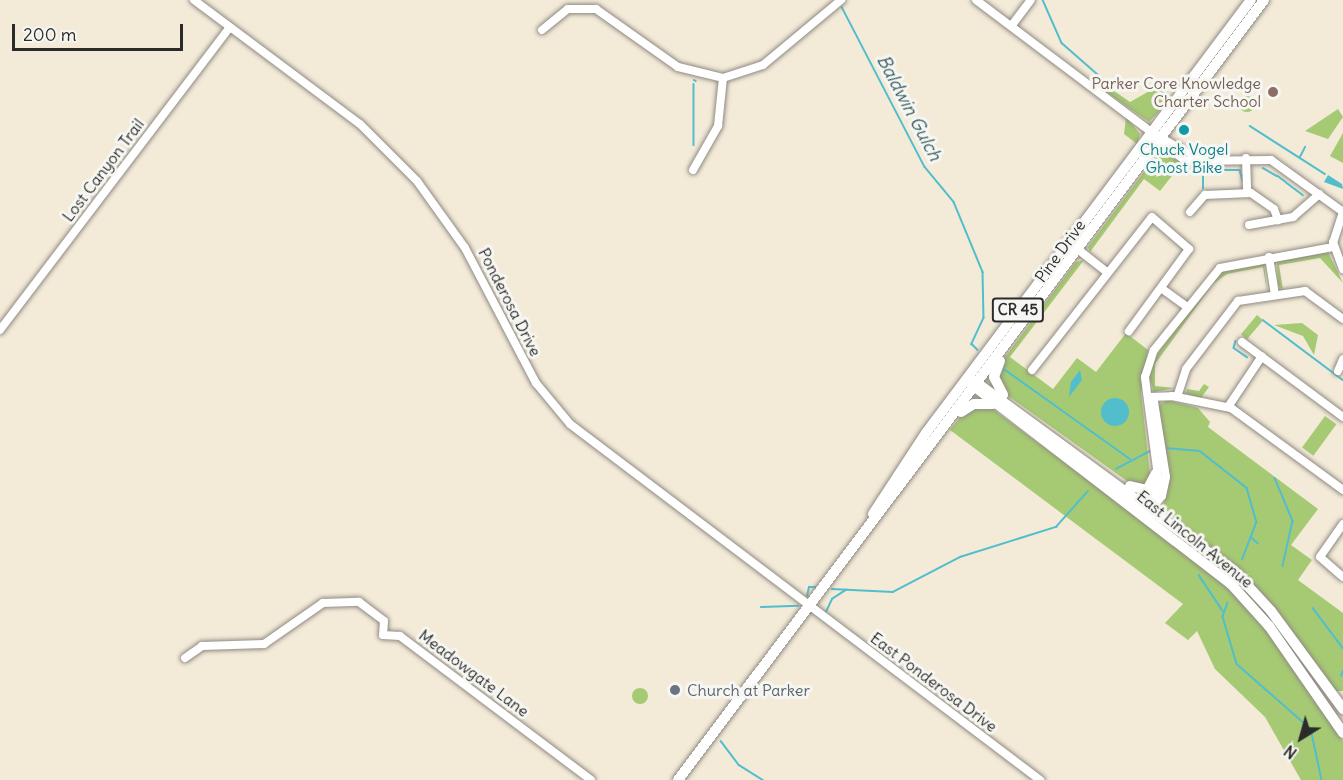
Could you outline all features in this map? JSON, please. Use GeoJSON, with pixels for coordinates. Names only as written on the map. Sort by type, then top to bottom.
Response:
{"type":"FeatureCollection","features":[{"type":"Feature","properties":{"kind":"main road","name":"Pine Drive"},"geometry":{"type":"LineString","coordinates":[[678,780],[1080,251],[1251,0]]}},
{"type":"Feature","properties":{"kind":"main road","name":"Pine Drive"},"geometry":{"type":"LineString","coordinates":[[856,546],[967,378],[1264,0]]}},
{"type":"Feature","properties":{"kind":"main road"},"geometry":{"type":"LineString","coordinates":[[1017,408],[998,390],[994,372],[1023,326]]}},
{"type":"Feature","properties":{"kind":"main road","name":"East Lincoln Avenue"},"geometry":{"type":"LineString","coordinates":[[967,378],[1017,408],[1100,469],[1246,598],[1343,733]]}},
{"type":"Feature","properties":{"kind":"main road","name":"East Lincoln Avenue"},"geometry":{"type":"LineString","coordinates":[[977,385],[994,404],[1079,467],[1148,510],[1246,583],[1341,701]]}},
{"type":"Feature","properties":{"kind":"main road"},"geometry":{"type":"LineString","coordinates":[[941,435],[967,406],[994,404]]}},
{"type":"Feature","properties":{"kind":"main road"},"geometry":{"type":"LineString","coordinates":[[1100,469],[1140,491],[1151,487],[1156,473]]}},
{"type":"Feature","properties":{"kind":"street","name":"Ponderosa Drive"},"geometry":{"type":"LineString","coordinates":[[194,0],[360,123],[417,181],[465,248],[536,384],[563,417],[810,608]]}},
{"type":"Feature","properties":{"kind":"street"},"geometry":{"type":"LineString","coordinates":[[542,30],[568,9],[596,9],[678,67],[723,78],[763,65],[841,0]]}},
{"type":"Feature","properties":{"kind":"street"},"geometry":{"type":"LineString","coordinates":[[975,0],[1012,25],[1157,137],[1184,161],[1246,158],[1275,162],[1311,188],[1343,212],[1333,247],[1343,269]]}},
{"type":"Feature","properties":{"kind":"street"},"geometry":{"type":"LineString","coordinates":[[1012,25],[1031,0]]}},
{"type":"Feature","properties":{"kind":"street","name":"Lost Canyon Trail"},"geometry":{"type":"LineString","coordinates":[[0,330],[230,27]]}},
{"type":"Feature","properties":{"kind":"street"},"geometry":{"type":"LineString","coordinates":[[693,170],[718,126],[723,78]]}},
{"type":"Feature","properties":{"kind":"street"},"geometry":{"type":"LineString","coordinates":[[1246,158],[1247,193]]}},
{"type":"Feature","properties":{"kind":"street"},"geometry":{"type":"LineString","coordinates":[[1307,202],[1311,188]]}},
{"type":"Feature","properties":{"kind":"street"},"geometry":{"type":"LineString","coordinates":[[1190,212],[1204,195],[1247,193],[1272,207],[1278,220]]}},
{"type":"Feature","properties":{"kind":"street"},"geometry":{"type":"LineString","coordinates":[[1248,225],[1294,216],[1307,202],[1319,194]]}},
{"type":"Feature","properties":{"kind":"street"},"geometry":{"type":"LineString","coordinates":[[1032,370],[1144,221],[1154,218],[1190,247],[1129,331]]}},
{"type":"Feature","properties":{"kind":"street"},"geometry":{"type":"LineString","coordinates":[[1148,510],[1166,483],[1155,439],[1147,362],[1187,307],[1220,268],[1269,257],[1333,247]]}},
{"type":"Feature","properties":{"kind":"street"},"geometry":{"type":"LineString","coordinates":[[1080,251],[1106,272]]}},
{"type":"Feature","properties":{"kind":"street"},"geometry":{"type":"LineString","coordinates":[[1269,257],[1275,295]]}},
{"type":"Feature","properties":{"kind":"street"},"geometry":{"type":"LineString","coordinates":[[1161,288],[1187,307]]}},
{"type":"Feature","properties":{"kind":"street"},"geometry":{"type":"LineString","coordinates":[[1177,397],[1184,372],[1236,302],[1306,291],[1343,319]]}},
{"type":"Feature","properties":{"kind":"street"},"geometry":{"type":"LineString","coordinates":[[1242,342],[1343,417]]}},
{"type":"Feature","properties":{"kind":"street"},"geometry":{"type":"LineString","coordinates":[[1228,406],[1262,356]]}},
{"type":"Feature","properties":{"kind":"street"},"geometry":{"type":"LineString","coordinates":[[1338,371],[1343,359]]}},
{"type":"Feature","properties":{"kind":"street"},"geometry":{"type":"LineString","coordinates":[[1149,397],[1177,397],[1228,406],[1343,490]]}},
{"type":"Feature","properties":{"kind":"street"},"geometry":{"type":"LineString","coordinates":[[1148,510],[1158,488],[1156,473],[1158,457]]}},
{"type":"Feature","properties":{"kind":"street"},"geometry":{"type":"LineString","coordinates":[[1343,524],[1320,557],[1343,577]]}},
{"type":"Feature","properties":{"kind":"street","name":"Meadowgate Lane"},"geometry":{"type":"LineString","coordinates":[[185,658],[202,646],[264,644],[323,603],[359,602],[384,621],[383,635],[400,636],[591,780]]}},
{"type":"Feature","properties":{"kind":"street","name":"East Ponderosa Drive"},"geometry":{"type":"LineString","coordinates":[[810,608],[1040,780]]}},
{"type":"Feature","properties":{"kind":"green space"},"geometry":{"type":"Polygon","coordinates":[[[1110,88],[1130,102],[1153,89],[1168,92],[1170,100],[1149,122],[1105,91],[1110,88]]]}},
{"type":"Feature","properties":{"kind":"green space"},"geometry":{"type":"Polygon","coordinates":[[[1247,96],[1255,104],[1247,112],[1239,104],[1247,96]]]}},
{"type":"Feature","properties":{"kind":"green space"},"geometry":{"type":"Polygon","coordinates":[[[1338,109],[1343,117],[1328,139],[1305,131],[1338,109]]]}},
{"type":"Feature","properties":{"kind":"green space"},"geometry":{"type":"Polygon","coordinates":[[[1126,117],[1140,134],[1137,144],[1124,134],[1126,117]]]}},
{"type":"Feature","properties":{"kind":"green space"},"geometry":{"type":"Polygon","coordinates":[[[1343,133],[1343,163],[1330,156],[1343,133]]]}},
{"type":"Feature","properties":{"kind":"green space"},"geometry":{"type":"Polygon","coordinates":[[[1164,154],[1182,163],[1160,191],[1144,179],[1090,252],[1088,247],[1153,160],[1164,154]]]}},
{"type":"Feature","properties":{"kind":"green space"},"geometry":{"type":"Polygon","coordinates":[[[1328,252],[1343,283],[1320,258],[1279,265],[1283,290],[1278,285],[1277,261],[1328,252]]]}},
{"type":"Feature","properties":{"kind":"green space"},"geometry":{"type":"Polygon","coordinates":[[[1084,260],[1010,357],[1053,389],[1077,358],[1096,372],[1126,333],[1148,350],[1141,393],[1151,483],[1134,486],[1004,393],[998,383],[1000,364],[1076,262],[1084,260]]]}},
{"type":"Feature","properties":{"kind":"green space"},"geometry":{"type":"Polygon","coordinates":[[[1264,263],[1267,292],[1263,267],[1227,274],[1213,284],[1155,364],[1155,386],[1175,388],[1154,392],[1149,377],[1153,360],[1214,278],[1225,269],[1264,263]]]}},
{"type":"Feature","properties":{"kind":"green space"},"geometry":{"type":"Polygon","coordinates":[[[1257,315],[1263,320],[1247,339],[1241,334],[1257,315]]]}},
{"type":"Feature","properties":{"kind":"green space"},"geometry":{"type":"Polygon","coordinates":[[[1302,323],[1318,335],[1314,355],[1303,336],[1274,325],[1302,323]]]}},
{"type":"Feature","properties":{"kind":"green space"},"geometry":{"type":"Polygon","coordinates":[[[1204,384],[1209,387],[1201,398],[1186,394],[1187,389],[1199,391],[1204,384]]]}},
{"type":"Feature","properties":{"kind":"green space"},"geometry":{"type":"Polygon","coordinates":[[[1167,400],[1198,408],[1210,422],[1208,427],[1318,509],[1291,545],[1312,560],[1298,580],[1343,613],[1343,691],[1336,691],[1219,554],[1163,508],[1169,472],[1158,406],[1167,400]]]}},
{"type":"Feature","properties":{"kind":"green space"},"geometry":{"type":"Polygon","coordinates":[[[990,407],[1211,572],[1257,617],[1343,741],[1343,780],[1301,780],[1265,717],[1215,669],[1197,631],[1188,640],[1165,623],[1183,604],[950,430],[966,410],[990,407]]]}},
{"type":"Feature","properties":{"kind":"green space"},"geometry":{"type":"Polygon","coordinates":[[[1325,416],[1336,424],[1313,456],[1302,448],[1325,416]]]}},
{"type":"Feature","properties":{"kind":"green space"},"geometry":{"type":"Polygon","coordinates":[[[640,688],[646,690],[648,696],[646,702],[640,704],[634,702],[632,696],[634,690],[640,688]]]}},
{"type":"Feature","properties":{"kind":"water"},"geometry":{"type":"Polygon","coordinates":[[[1328,175],[1342,184],[1343,189],[1324,182],[1328,175]]]}},
{"type":"Feature","properties":{"kind":"water"},"geometry":{"type":"Polygon","coordinates":[[[1080,370],[1082,380],[1069,397],[1071,382],[1080,370]]]}},
{"type":"Feature","properties":{"kind":"water"},"geometry":{"type":"Polygon","coordinates":[[[1115,398],[1125,402],[1129,412],[1125,422],[1115,426],[1105,422],[1101,412],[1105,402],[1115,398]]]}},
{"type":"Feature","properties":{"kind":"waterway"},"geometry":{"type":"LineString","coordinates":[[1043,0],[1062,43],[1112,87]]}},
{"type":"Feature","properties":{"kind":"waterway","name":"Baldwin Gulch"},"geometry":{"type":"LineString","coordinates":[[842,7],[925,167],[954,202],[983,272],[984,318],[972,344],[978,350]]}},
{"type":"Feature","properties":{"kind":"waterway"},"geometry":{"type":"LineString","coordinates":[[694,84],[694,145]]}},
{"type":"Feature","properties":{"kind":"waterway"},"geometry":{"type":"LineString","coordinates":[[1106,87],[1116,86]]}},
{"type":"Feature","properties":{"kind":"waterway"},"geometry":{"type":"LineString","coordinates":[[1250,126],[1325,174]]}},
{"type":"Feature","properties":{"kind":"waterway"},"geometry":{"type":"LineString","coordinates":[[1300,157],[1305,147]]}},
{"type":"Feature","properties":{"kind":"waterway"},"geometry":{"type":"LineString","coordinates":[[1263,168],[1277,176]]}},
{"type":"Feature","properties":{"kind":"waterway"},"geometry":{"type":"LineString","coordinates":[[1203,189],[1203,172],[1219,170]]}},
{"type":"Feature","properties":{"kind":"waterway"},"geometry":{"type":"LineString","coordinates":[[1221,170],[1240,170],[1243,181]]}},
{"type":"Feature","properties":{"kind":"waterway"},"geometry":{"type":"LineString","coordinates":[[1278,176],[1286,182]]}},
{"type":"Feature","properties":{"kind":"waterway"},"geometry":{"type":"LineString","coordinates":[[1287,183],[1303,195]]}},
{"type":"Feature","properties":{"kind":"waterway"},"geometry":{"type":"LineString","coordinates":[[1263,320],[1343,380]]}},
{"type":"Feature","properties":{"kind":"waterway"},"geometry":{"type":"LineString","coordinates":[[1236,341],[1234,348],[1247,357]]}},
{"type":"Feature","properties":{"kind":"waterway","name":"Baldwin Gulch"},"geometry":{"type":"LineString","coordinates":[[1004,369],[1130,459]]}},
{"type":"Feature","properties":{"kind":"waterway","name":"Baldwin Gulch"},"geometry":{"type":"LineString","coordinates":[[1165,448],[1200,451],[1247,488],[1257,522],[1243,559]]}},
{"type":"Feature","properties":{"kind":"waterway","name":"Baldwin Gulch"},"geometry":{"type":"LineString","coordinates":[[1116,469],[1152,450]]}},
{"type":"Feature","properties":{"kind":"waterway"},"geometry":{"type":"LineString","coordinates":[[1275,478],[1293,521],[1283,566]]}},
{"type":"Feature","properties":{"kind":"waterway"},"geometry":{"type":"LineString","coordinates":[[832,589],[893,592],[960,557],[1056,527],[1088,491]]}},
{"type":"Feature","properties":{"kind":"waterway"},"geometry":{"type":"LineString","coordinates":[[1252,538],[1258,543]]}},
{"type":"Feature","properties":{"kind":"waterway"},"geometry":{"type":"LineString","coordinates":[[1199,575],[1223,611]]}},
{"type":"Feature","properties":{"kind":"waterway"},"geometry":{"type":"LineString","coordinates":[[807,596],[809,587],[817,587]]}},
{"type":"Feature","properties":{"kind":"waterway"},"geometry":{"type":"LineString","coordinates":[[826,612],[832,599],[846,590]]}},
{"type":"Feature","properties":{"kind":"waterway","name":"Baldwin Gulch"},"geometry":{"type":"LineString","coordinates":[[1228,603],[1223,617],[1237,664],[1311,729],[1322,780]]}},
{"type":"Feature","properties":{"kind":"waterway"},"geometry":{"type":"LineString","coordinates":[[761,607],[798,606]]}},
{"type":"Feature","properties":{"kind":"waterway"},"geometry":{"type":"LineString","coordinates":[[1313,608],[1343,648]]}},
{"type":"Feature","properties":{"kind":"waterway"},"geometry":{"type":"LineString","coordinates":[[1341,676],[1343,671]]}},
{"type":"Feature","properties":{"kind":"waterway"},"geometry":{"type":"LineString","coordinates":[[721,741],[739,765],[763,780]]}},
{"type":"Feature","properties":{"kind":"place","name":"Parker Core Knowledge Charter School"},"geometry":{"type":"Point","coordinates":[1273,92]}},
{"type":"Feature","properties":{"kind":"place","name":"Chuck Vogel Ghost Bike"},"geometry":{"type":"Point","coordinates":[1184,130]}},
{"type":"Feature","properties":{"kind":"place","name":"Church at Parker"},"geometry":{"type":"Point","coordinates":[675,690]}}]}
